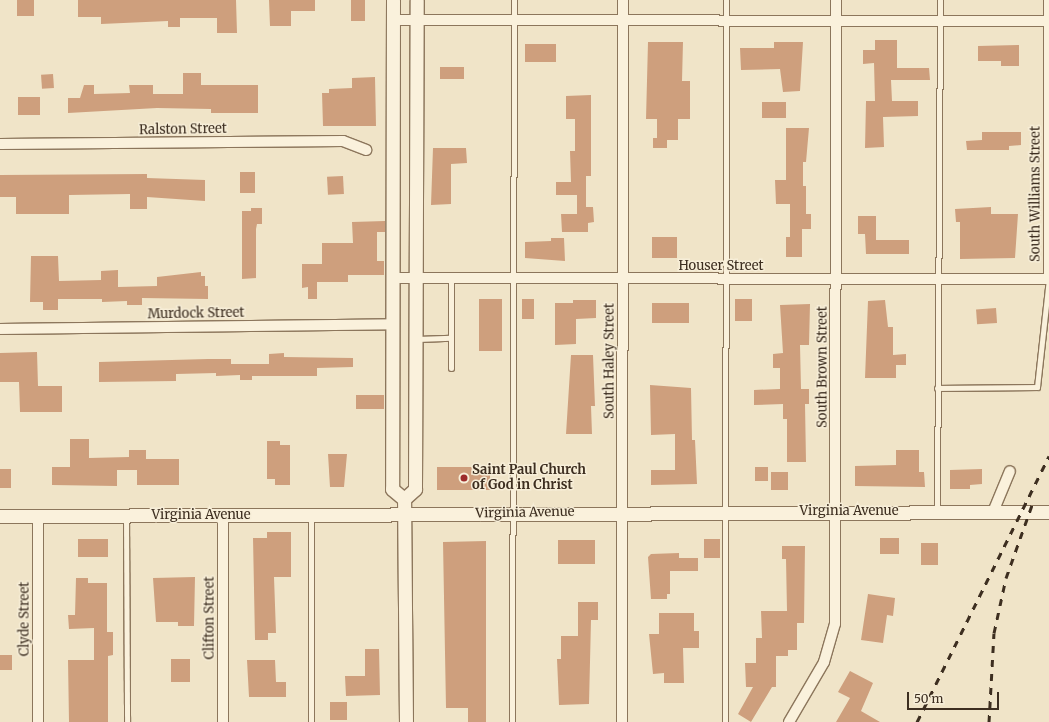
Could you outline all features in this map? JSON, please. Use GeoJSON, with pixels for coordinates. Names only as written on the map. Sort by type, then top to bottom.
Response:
{"type":"FeatureCollection","features":[{"type":"Feature","properties":{"kind":"street"},"geometry":{"type":"LineString","coordinates":[[393,0],[392,489],[404,499]]}},
{"type":"Feature","properties":{"kind":"street"},"geometry":{"type":"LineString","coordinates":[[406,722],[404,499],[415,489],[417,0]]}},
{"type":"Feature","properties":{"kind":"street","name":"South Haley Street"},"geometry":{"type":"LineString","coordinates":[[622,722],[623,0]]}},
{"type":"Feature","properties":{"kind":"street","name":"South Brown Street"},"geometry":{"type":"LineString","coordinates":[[789,722],[824,662],[831,643],[835,624],[836,0]]}},
{"type":"Feature","properties":{"kind":"street","name":"South Williams Street"},"geometry":{"type":"LineString","coordinates":[[1049,0],[1049,279]]}},
{"type":"Feature","properties":{"kind":"street"},"geometry":{"type":"LineString","coordinates":[[393,20],[1049,22]]}},
{"type":"Feature","properties":{"kind":"street","name":"Ralston Street"},"geometry":{"type":"LineString","coordinates":[[0,144],[343,141],[366,150]]}},
{"type":"Feature","properties":{"kind":"street","name":"Houser Street"},"geometry":{"type":"LineString","coordinates":[[392,278],[1049,279]]}},
{"type":"Feature","properties":{"kind":"street","name":"Murdock Street"},"geometry":{"type":"LineString","coordinates":[[0,329],[392,324]]}},
{"type":"Feature","properties":{"kind":"street"},"geometry":{"type":"LineString","coordinates":[[993,512],[1010,471]]}},
{"type":"Feature","properties":{"kind":"street","name":"Virginia Avenue"},"geometry":{"type":"LineString","coordinates":[[0,516],[836,511],[1049,512]]}},
{"type":"Feature","properties":{"kind":"street","name":"Clifton Street"},"geometry":{"type":"LineString","coordinates":[[223,515],[223,722]]}},
{"type":"Feature","properties":{"kind":"street","name":"Clyde Street"},"geometry":{"type":"LineString","coordinates":[[38,516],[38,722]]}},
{"type":"Feature","properties":{"kind":"lane"},"geometry":{"type":"LineString","coordinates":[[512,722],[514,0]]}},
{"type":"Feature","properties":{"kind":"lane"},"geometry":{"type":"LineString","coordinates":[[725,722],[724,512],[726,0]]}},
{"type":"Feature","properties":{"kind":"lane"},"geometry":{"type":"LineString","coordinates":[[937,512],[937,279],[940,0]]}},
{"type":"Feature","properties":{"kind":"lane"},"geometry":{"type":"LineString","coordinates":[[451,278],[451,368]]}},
{"type":"Feature","properties":{"kind":"lane","name":"South Williams Street"},"geometry":{"type":"LineString","coordinates":[[937,388],[1037,387],[1049,279]]}},
{"type":"Feature","properties":{"kind":"lane"},"geometry":{"type":"LineString","coordinates":[[416,339],[451,338]]}},
{"type":"Feature","properties":{"kind":"lane"},"geometry":{"type":"LineString","coordinates":[[311,514],[311,722]]}},
{"type":"Feature","properties":{"kind":"lane"},"geometry":{"type":"LineString","coordinates":[[126,515],[127,722]]}},
{"type":"Feature","properties":{"kind":"building"},"geometry":{"type":"Polygon","coordinates":[[[17,0],[34,0],[34,16],[17,16],[17,0]]]}},
{"type":"Feature","properties":{"kind":"building"},"geometry":{"type":"Polygon","coordinates":[[[78,0],[236,0],[237,33],[217,33],[217,18],[180,18],[180,27],[168,27],[168,21],[101,24],[101,17],[78,17],[78,0]]]}},
{"type":"Feature","properties":{"kind":"building"},"geometry":{"type":"Polygon","coordinates":[[[269,0],[315,0],[315,11],[291,11],[291,26],[270,26],[269,0]]]}},
{"type":"Feature","properties":{"kind":"building"},"geometry":{"type":"Polygon","coordinates":[[[351,0],[365,0],[365,21],[351,21],[351,0]]]}},
{"type":"Feature","properties":{"kind":"building"},"geometry":{"type":"Polygon","coordinates":[[[875,40],[897,40],[897,68],[929,68],[930,80],[891,80],[892,101],[918,101],[918,116],[883,117],[884,147],[865,148],[866,101],[875,101],[874,63],[863,64],[863,50],[875,50],[875,40]]]}},
{"type":"Feature","properties":{"kind":"building"},"geometry":{"type":"Polygon","coordinates":[[[648,42],[683,42],[682,81],[690,81],[690,119],[678,119],[678,140],[667,140],[667,148],[653,148],[653,138],[657,138],[657,119],[646,119],[648,42]]]}},
{"type":"Feature","properties":{"kind":"building"},"geometry":{"type":"Polygon","coordinates":[[[774,42],[803,42],[800,91],[783,92],[780,69],[741,70],[740,48],[774,48],[774,42]]]}},
{"type":"Feature","properties":{"kind":"building"},"geometry":{"type":"Polygon","coordinates":[[[525,44],[556,44],[556,62],[525,62],[525,44]]]}},
{"type":"Feature","properties":{"kind":"building"},"geometry":{"type":"Polygon","coordinates":[[[1019,45],[1019,66],[1001,66],[1001,61],[978,61],[978,46],[1019,45]]]}},
{"type":"Feature","properties":{"kind":"building"},"geometry":{"type":"Polygon","coordinates":[[[440,67],[464,67],[464,79],[440,79],[440,67]]]}},
{"type":"Feature","properties":{"kind":"building"},"geometry":{"type":"Polygon","coordinates":[[[183,73],[201,73],[201,85],[258,85],[258,113],[211,113],[211,109],[157,108],[68,113],[68,98],[80,98],[84,85],[94,85],[94,94],[130,93],[129,85],[153,85],[153,94],[183,94],[183,73]]]}},
{"type":"Feature","properties":{"kind":"building"},"geometry":{"type":"Polygon","coordinates":[[[53,74],[54,88],[42,89],[41,75],[53,74]]]}},
{"type":"Feature","properties":{"kind":"building"},"geometry":{"type":"Polygon","coordinates":[[[375,77],[376,126],[323,126],[322,93],[329,93],[329,89],[352,88],[352,78],[375,77]]]}},
{"type":"Feature","properties":{"kind":"building"},"geometry":{"type":"Polygon","coordinates":[[[591,95],[591,176],[586,176],[586,207],[593,207],[594,222],[588,223],[588,232],[562,232],[561,214],[577,214],[577,195],[556,195],[556,182],[571,182],[570,151],[575,151],[575,119],[566,119],[566,96],[591,95]]]}},
{"type":"Feature","properties":{"kind":"building"},"geometry":{"type":"Polygon","coordinates":[[[18,97],[40,97],[40,115],[18,115],[18,97]]]}},
{"type":"Feature","properties":{"kind":"building"},"geometry":{"type":"Polygon","coordinates":[[[762,102],[786,102],[786,118],[762,118],[762,102]]]}},
{"type":"Feature","properties":{"kind":"building"},"geometry":{"type":"Polygon","coordinates":[[[786,128],[809,128],[806,162],[803,162],[803,186],[806,186],[806,214],[811,214],[811,229],[802,229],[802,257],[786,257],[786,237],[790,237],[790,204],[776,204],[775,180],[786,180],[786,128]]]}},
{"type":"Feature","properties":{"kind":"building"},"geometry":{"type":"Polygon","coordinates":[[[982,132],[1021,132],[1021,145],[1009,146],[1009,150],[967,150],[966,141],[982,140],[982,132]]]}},
{"type":"Feature","properties":{"kind":"building"},"geometry":{"type":"Polygon","coordinates":[[[433,148],[466,148],[467,163],[451,164],[451,204],[431,205],[433,148]]]}},
{"type":"Feature","properties":{"kind":"building"},"geometry":{"type":"Polygon","coordinates":[[[240,172],[255,172],[255,193],[240,193],[240,172]]]}},
{"type":"Feature","properties":{"kind":"building"},"geometry":{"type":"Polygon","coordinates":[[[147,174],[147,178],[205,180],[205,201],[147,197],[147,209],[130,209],[130,194],[69,195],[69,214],[16,214],[16,197],[0,197],[0,175],[147,174]]]}},
{"type":"Feature","properties":{"kind":"building"},"geometry":{"type":"Polygon","coordinates":[[[343,176],[344,194],[328,195],[327,177],[343,176]]]}},
{"type":"Feature","properties":{"kind":"building"},"geometry":{"type":"Polygon","coordinates":[[[991,207],[991,214],[1018,214],[1015,258],[960,259],[960,222],[956,222],[955,209],[991,207]]]}},
{"type":"Feature","properties":{"kind":"building"},"geometry":{"type":"Polygon","coordinates":[[[251,208],[262,208],[262,224],[257,224],[256,229],[256,278],[242,279],[242,211],[251,211],[251,208]]]}},
{"type":"Feature","properties":{"kind":"building"},"geometry":{"type":"Polygon","coordinates":[[[858,216],[876,216],[876,240],[909,240],[909,254],[866,254],[865,234],[858,234],[858,216]]]}},
{"type":"Feature","properties":{"kind":"building"},"geometry":{"type":"Polygon","coordinates":[[[385,221],[385,232],[377,232],[377,261],[384,261],[384,275],[348,275],[348,282],[317,282],[317,299],[308,299],[308,287],[302,288],[302,264],[322,264],[322,243],[353,243],[352,222],[385,221]]]}},
{"type":"Feature","properties":{"kind":"building"},"geometry":{"type":"Polygon","coordinates":[[[652,237],[677,237],[677,258],[652,258],[652,237]]]}},
{"type":"Feature","properties":{"kind":"building"},"geometry":{"type":"Polygon","coordinates":[[[551,238],[564,238],[565,261],[525,258],[525,242],[551,241],[551,238]]]}},
{"type":"Feature","properties":{"kind":"building"},"geometry":{"type":"Polygon","coordinates":[[[31,256],[58,256],[59,281],[101,280],[101,271],[118,270],[118,287],[157,286],[157,277],[201,272],[201,276],[205,276],[205,286],[208,286],[208,299],[142,298],[142,305],[127,305],[127,301],[102,302],[102,299],[58,299],[58,310],[43,310],[43,302],[30,302],[31,256]]]}},
{"type":"Feature","properties":{"kind":"building"},"geometry":{"type":"Polygon","coordinates":[[[479,299],[502,299],[502,351],[479,351],[479,299]]]}},
{"type":"Feature","properties":{"kind":"building"},"geometry":{"type":"Polygon","coordinates":[[[522,299],[534,299],[534,319],[522,319],[522,299]]]}},
{"type":"Feature","properties":{"kind":"building"},"geometry":{"type":"Polygon","coordinates":[[[735,299],[752,299],[752,321],[735,321],[735,299]]]}},
{"type":"Feature","properties":{"kind":"building"},"geometry":{"type":"Polygon","coordinates":[[[573,300],[596,300],[596,318],[576,319],[576,344],[555,345],[555,303],[573,303],[573,300]]]}},
{"type":"Feature","properties":{"kind":"building"},"geometry":{"type":"Polygon","coordinates":[[[885,300],[888,327],[893,327],[893,355],[906,354],[906,365],[896,365],[896,378],[865,378],[868,301],[885,300]]]}},
{"type":"Feature","properties":{"kind":"building"},"geometry":{"type":"Polygon","coordinates":[[[652,303],[689,303],[689,323],[652,323],[652,303]]]}},
{"type":"Feature","properties":{"kind":"building"},"geometry":{"type":"Polygon","coordinates":[[[810,304],[809,345],[800,345],[801,389],[809,389],[809,404],[805,404],[806,462],[787,462],[787,419],[783,419],[783,404],[754,405],[754,390],[780,389],[780,368],[773,368],[773,354],[783,353],[780,305],[810,304]]]}},
{"type":"Feature","properties":{"kind":"building"},"geometry":{"type":"Polygon","coordinates":[[[996,308],[997,323],[977,324],[976,309],[996,308]]]}},
{"type":"Feature","properties":{"kind":"building"},"geometry":{"type":"Polygon","coordinates":[[[37,352],[38,386],[62,386],[62,412],[20,412],[19,382],[0,382],[0,353],[37,352]]]}},
{"type":"Feature","properties":{"kind":"building"},"geometry":{"type":"Polygon","coordinates":[[[284,353],[284,357],[353,358],[353,367],[317,368],[317,376],[252,376],[252,380],[240,380],[240,375],[216,376],[216,373],[176,374],[176,381],[99,382],[99,362],[231,359],[231,364],[269,364],[269,354],[284,353]]]}},
{"type":"Feature","properties":{"kind":"building"},"geometry":{"type":"Polygon","coordinates":[[[571,355],[593,355],[595,406],[591,406],[592,434],[566,434],[571,355]]]}},
{"type":"Feature","properties":{"kind":"building"},"geometry":{"type":"Polygon","coordinates":[[[650,385],[691,388],[692,440],[695,440],[697,484],[651,485],[651,470],[675,470],[675,434],[651,435],[650,385]]]}},
{"type":"Feature","properties":{"kind":"building"},"geometry":{"type":"Polygon","coordinates":[[[356,395],[384,395],[384,409],[356,409],[356,395]]]}},
{"type":"Feature","properties":{"kind":"building"},"geometry":{"type":"Polygon","coordinates":[[[70,439],[89,439],[89,458],[129,457],[129,450],[146,450],[146,459],[179,459],[179,485],[137,485],[137,470],[117,470],[117,486],[52,485],[52,467],[70,467],[70,439]]]}},
{"type":"Feature","properties":{"kind":"building"},"geometry":{"type":"Polygon","coordinates":[[[267,441],[280,441],[280,445],[290,445],[290,485],[275,485],[275,479],[267,479],[267,441]]]}},
{"type":"Feature","properties":{"kind":"building"},"geometry":{"type":"Polygon","coordinates":[[[896,450],[919,450],[919,472],[924,472],[925,487],[855,486],[855,466],[896,465],[896,450]]]}},
{"type":"Feature","properties":{"kind":"building"},"geometry":{"type":"Polygon","coordinates":[[[328,454],[347,454],[344,487],[330,487],[328,454]]]}},
{"type":"Feature","properties":{"kind":"building","name":"Saint Paul Church of God in Christ"},"geometry":{"type":"Polygon","coordinates":[[[437,467],[490,467],[490,490],[437,490],[437,467]]]}},
{"type":"Feature","properties":{"kind":"building"},"geometry":{"type":"Polygon","coordinates":[[[755,467],[768,467],[768,481],[755,481],[755,467]]]}},
{"type":"Feature","properties":{"kind":"building"},"geometry":{"type":"Polygon","coordinates":[[[0,469],[11,469],[11,488],[0,488],[0,469]]]}},
{"type":"Feature","properties":{"kind":"building"},"geometry":{"type":"Polygon","coordinates":[[[982,469],[982,484],[970,485],[970,489],[950,489],[950,470],[982,469]]]}},
{"type":"Feature","properties":{"kind":"building"},"geometry":{"type":"Polygon","coordinates":[[[771,472],[788,472],[788,490],[771,490],[771,472]]]}},
{"type":"Feature","properties":{"kind":"building"},"geometry":{"type":"Polygon","coordinates":[[[267,532],[291,532],[291,577],[274,577],[276,633],[268,633],[268,640],[255,640],[253,538],[267,538],[267,532]]]}},
{"type":"Feature","properties":{"kind":"building"},"geometry":{"type":"Polygon","coordinates":[[[880,538],[899,538],[899,554],[880,554],[880,538]]]}},
{"type":"Feature","properties":{"kind":"building"},"geometry":{"type":"Polygon","coordinates":[[[78,539],[108,539],[108,557],[78,557],[78,539]]]}},
{"type":"Feature","properties":{"kind":"building"},"geometry":{"type":"Polygon","coordinates":[[[704,539],[720,539],[720,558],[704,558],[704,539]]]}},
{"type":"Feature","properties":{"kind":"building"},"geometry":{"type":"Polygon","coordinates":[[[558,540],[595,540],[595,564],[558,564],[558,540]]]}},
{"type":"Feature","properties":{"kind":"building"},"geometry":{"type":"Polygon","coordinates":[[[486,541],[486,722],[468,722],[468,708],[446,708],[443,542],[486,541]]]}},
{"type":"Feature","properties":{"kind":"building"},"geometry":{"type":"Polygon","coordinates":[[[921,543],[938,543],[938,565],[921,565],[921,543]]]}},
{"type":"Feature","properties":{"kind":"building"},"geometry":{"type":"Polygon","coordinates":[[[782,546],[805,546],[804,623],[797,623],[797,650],[788,650],[788,656],[776,656],[776,687],[772,687],[751,722],[738,714],[753,687],[746,687],[745,663],[756,663],[756,638],[762,638],[761,611],[787,611],[786,559],[782,559],[782,546]]]}},
{"type":"Feature","properties":{"kind":"building"},"geometry":{"type":"Polygon","coordinates":[[[679,553],[679,558],[698,558],[698,571],[670,571],[670,594],[667,594],[667,599],[651,599],[648,557],[651,554],[679,553]]]}},
{"type":"Feature","properties":{"kind":"building"},"geometry":{"type":"Polygon","coordinates":[[[195,577],[194,626],[178,626],[178,622],[156,622],[153,578],[195,577]]]}},
{"type":"Feature","properties":{"kind":"building"},"geometry":{"type":"Polygon","coordinates":[[[76,578],[88,578],[88,583],[107,583],[107,632],[113,632],[113,655],[108,656],[108,722],[69,722],[68,660],[94,660],[94,628],[69,629],[68,615],[75,615],[76,578]]]}},
{"type":"Feature","properties":{"kind":"building"},"geometry":{"type":"Polygon","coordinates":[[[868,594],[895,598],[893,616],[887,615],[883,643],[861,640],[868,594]]]}},
{"type":"Feature","properties":{"kind":"building"},"geometry":{"type":"Polygon","coordinates":[[[578,602],[598,602],[598,620],[591,620],[589,704],[559,705],[557,659],[561,659],[561,636],[578,636],[578,602]]]}},
{"type":"Feature","properties":{"kind":"building"},"geometry":{"type":"Polygon","coordinates":[[[659,613],[694,613],[694,631],[699,631],[699,648],[683,648],[684,683],[664,683],[664,673],[653,674],[649,634],[659,634],[659,613]]]}},
{"type":"Feature","properties":{"kind":"building"},"geometry":{"type":"Polygon","coordinates":[[[365,649],[379,649],[380,695],[346,696],[345,676],[365,676],[365,649]]]}},
{"type":"Feature","properties":{"kind":"building"},"geometry":{"type":"Polygon","coordinates":[[[0,655],[12,655],[12,670],[0,670],[0,655]]]}},
{"type":"Feature","properties":{"kind":"building"},"geometry":{"type":"Polygon","coordinates":[[[171,659],[190,659],[190,682],[171,682],[171,659]]]}},
{"type":"Feature","properties":{"kind":"building"},"geometry":{"type":"Polygon","coordinates":[[[247,660],[275,660],[276,682],[286,682],[286,697],[249,697],[247,660]]]}},
{"type":"Feature","properties":{"kind":"building"},"geometry":{"type":"Polygon","coordinates":[[[850,671],[873,683],[861,711],[880,722],[836,722],[850,698],[838,692],[850,671]]]}},
{"type":"Feature","properties":{"kind":"building"},"geometry":{"type":"Polygon","coordinates":[[[330,702],[347,702],[347,720],[330,720],[330,702]]]}},
{"type":"Feature","properties":{"kind":"railway"},"geometry":{"type":"LineString","coordinates":[[917,722],[1049,456]]}},
{"type":"Feature","properties":{"kind":"railway"},"geometry":{"type":"LineString","coordinates":[[989,722],[994,633],[1006,578],[1033,502]]}},
{"type":"Feature","properties":{"kind":"place","name":"Saint Paul Church of God in Christ"},"geometry":{"type":"Point","coordinates":[464,478]}}]}
